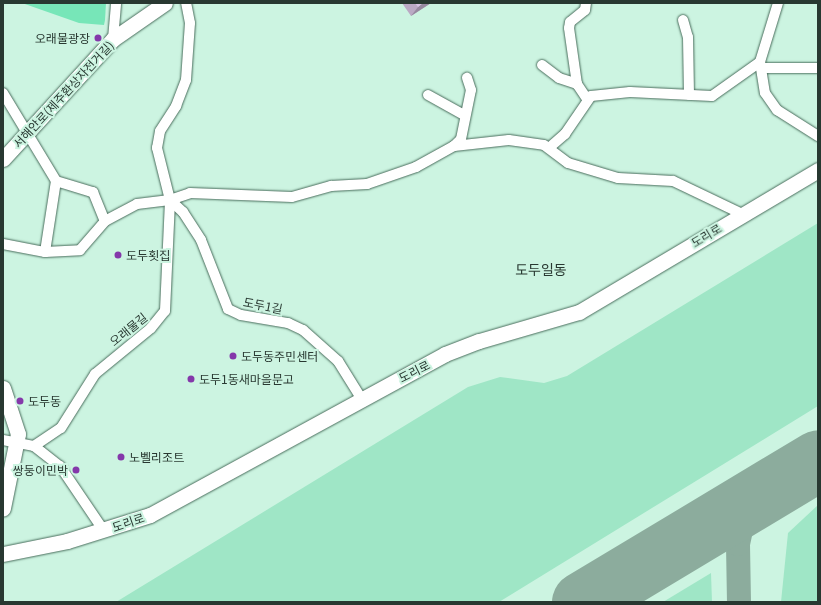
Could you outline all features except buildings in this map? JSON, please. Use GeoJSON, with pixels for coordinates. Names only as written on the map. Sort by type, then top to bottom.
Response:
{"type":"FeatureCollection","features":[{"type":"Feature","properties":{"kind":"street"},"geometry":{"type":"LineString","coordinates":[[113,39],[116,3]]}},
{"type":"Feature","properties":{"kind":"street","name":"서해안로(제주환상자전거길)"},"geometry":{"type":"LineString","coordinates":[[3,159],[113,39],[165,3]]}},
{"type":"Feature","properties":{"kind":"street","name":"오래물길"},"geometry":{"type":"LineString","coordinates":[[34,446],[61,428],[95,374],[162,317],[169,278],[170,200],[158,138],[186,80],[190,24],[186,3]]}},
{"type":"Feature","properties":{"kind":"street"},"geometry":{"type":"LineString","coordinates":[[586,3],[582,14],[570,22],[577,84],[587,99]]}},
{"type":"Feature","properties":{"kind":"street"},"geometry":{"type":"LineString","coordinates":[[778,3],[761,65],[769,101],[818,136]]}},
{"type":"Feature","properties":{"kind":"street"},"geometry":{"type":"LineString","coordinates":[[683,20],[688,37],[689,95]]}},
{"type":"Feature","properties":{"kind":"street"},"geometry":{"type":"LineString","coordinates":[[542,65],[559,78],[577,84]]}},
{"type":"Feature","properties":{"kind":"street"},"geometry":{"type":"LineString","coordinates":[[550,148],[565,134],[587,99],[608,92],[712,96],[761,65],[818,68]]}},
{"type":"Feature","properties":{"kind":"street"},"geometry":{"type":"LineString","coordinates":[[3,244],[16,244],[45,252],[84,249],[105,221],[130,206],[170,200],[190,193],[292,197],[331,186],[367,184],[416,167],[454,146],[461,139],[464,115],[471,90],[467,78]]}},
{"type":"Feature","properties":{"kind":"street"},"geometry":{"type":"LineString","coordinates":[[3,93],[26,133],[36,142],[56,181],[45,252]]}},
{"type":"Feature","properties":{"kind":"street"},"geometry":{"type":"LineString","coordinates":[[428,95],[464,115]]}},
{"type":"Feature","properties":{"kind":"street"},"geometry":{"type":"LineString","coordinates":[[454,146],[509,140],[550,148],[556,156],[583,169],[618,178],[672,181],[740,214]]}},
{"type":"Feature","properties":{"kind":"street","name":"도리로"},"geometry":{"type":"LineString","coordinates":[[3,554],[104,531],[150,515],[195,492],[361,398],[479,341],[579,312],[740,214],[818,170]]}},
{"type":"Feature","properties":{"kind":"street"},"geometry":{"type":"LineString","coordinates":[[56,181],[93,192],[105,221]]}},
{"type":"Feature","properties":{"kind":"street","name":"도두1길"},"geometry":{"type":"LineString","coordinates":[[170,200],[183,212],[201,240],[228,309],[241,315],[288,323],[302,330],[338,361],[361,398]]}},
{"type":"Feature","properties":{"kind":"street"},"geometry":{"type":"LineString","coordinates":[[3,388],[15,420],[17,444],[3,508]]}},
{"type":"Feature","properties":{"kind":"street"},"geometry":{"type":"LineString","coordinates":[[3,440],[17,444],[34,446],[68,475],[104,531]]}},
{"type":"Feature","properties":{"kind":"shaded area"},"geometry":{"type":"Polygon","coordinates":[[[22,3],[106,3],[104,25],[79,23],[22,3]]]}},
{"type":"Feature","properties":{"kind":"shaded area"},"geometry":{"type":"Polygon","coordinates":[[[818,223],[818,406],[499,602],[116,602],[468,387],[500,377],[544,383],[567,376],[818,223]]]}},
{"type":"Feature","properties":{"kind":"shaded area"},"geometry":{"type":"Polygon","coordinates":[[[818,505],[818,602],[781,602],[788,533],[818,505]]]}},
{"type":"Feature","properties":{"kind":"shaded area"},"geometry":{"type":"Polygon","coordinates":[[[711,573],[712,602],[663,602],[711,573]]]}},
{"type":"Feature","properties":{"kind":"taxiway"},"geometry":{"type":"LineString","coordinates":[[739,602],[738,544],[742,525],[758,502],[786,481]]}},
{"type":"Feature","properties":{"kind":"runway"},"geometry":{"type":"LineString","coordinates":[[582,602],[818,460]]}},
{"type":"Feature","properties":{"kind":"place","name":"오래물광장"},"geometry":{"type":"Point","coordinates":[98,38]}},
{"type":"Feature","properties":{"kind":"place","name":"도두횟집"},"geometry":{"type":"Point","coordinates":[118,255]}},
{"type":"Feature","properties":{"kind":"place","name":"도두동주민센터"},"geometry":{"type":"Point","coordinates":[233,356]}},
{"type":"Feature","properties":{"kind":"place","name":"도두1동새마을문고"},"geometry":{"type":"Point","coordinates":[191,379]}},
{"type":"Feature","properties":{"kind":"place","name":"도두동"},"geometry":{"type":"Point","coordinates":[20,401]}},
{"type":"Feature","properties":{"kind":"place","name":"노벨리조트"},"geometry":{"type":"Point","coordinates":[121,457]}},
{"type":"Feature","properties":{"kind":"place","name":"쌍둥이민박"},"geometry":{"type":"Point","coordinates":[76,470]}},
{"type":"Feature","properties":{"kind":"district","name":"도두일동"},"geometry":{"type":"Point","coordinates":[541,269]}}]}
